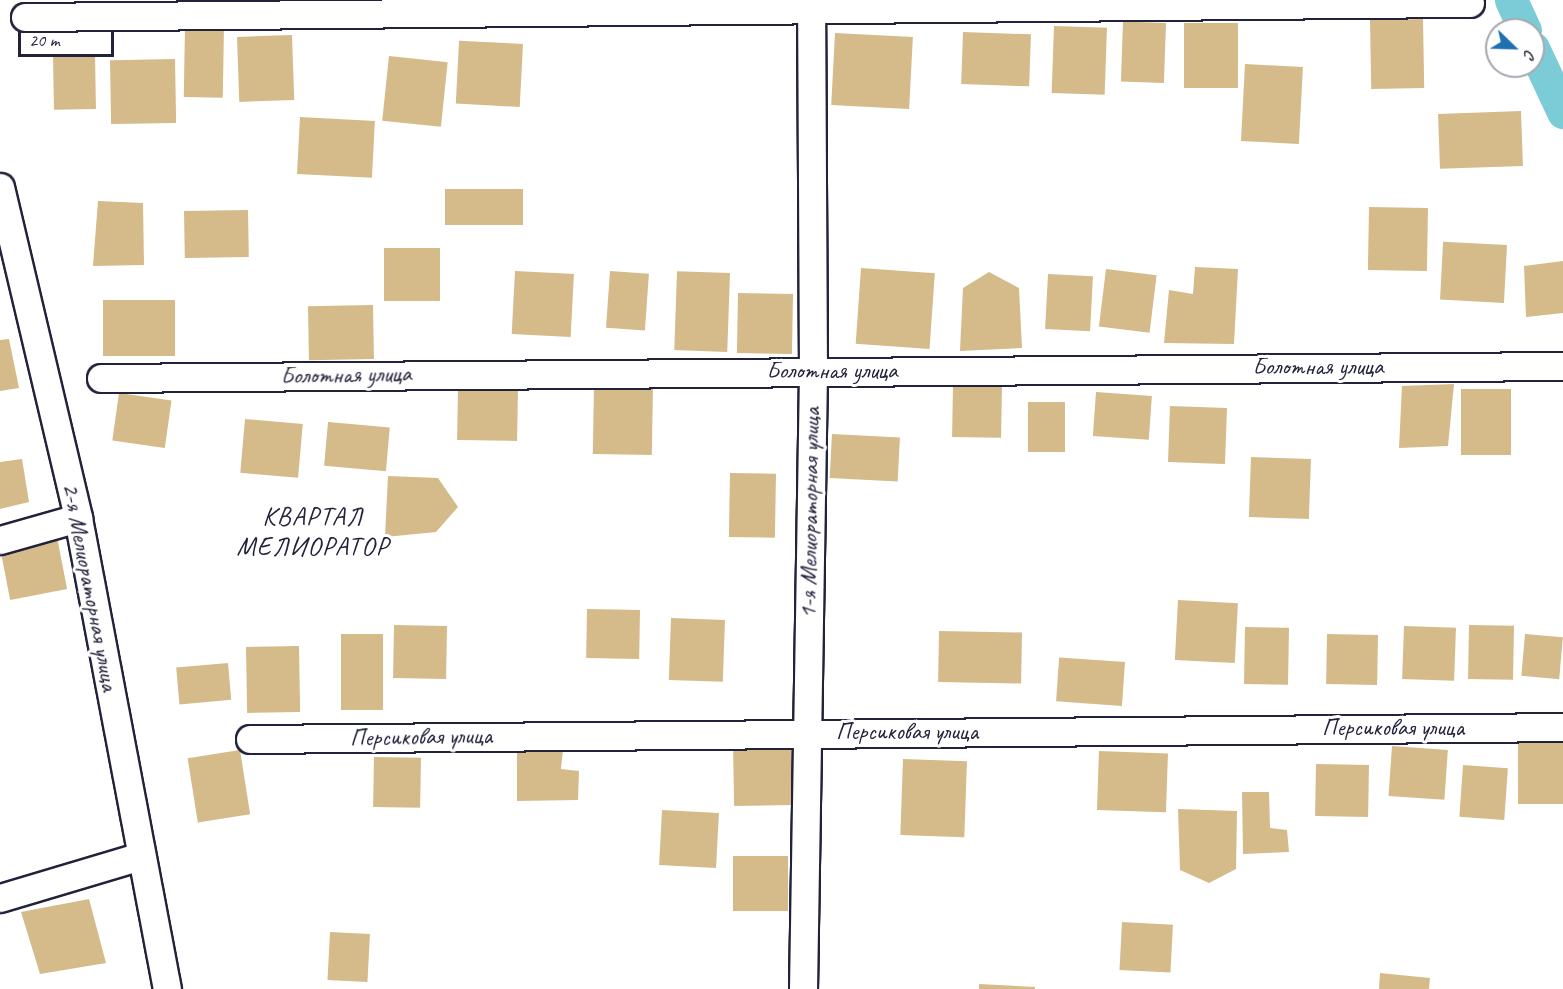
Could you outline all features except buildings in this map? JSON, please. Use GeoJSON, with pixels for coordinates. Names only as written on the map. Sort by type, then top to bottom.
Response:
{"type":"FeatureCollection","features":[{"type":"Feature","properties":{"kind":"street"},"geometry":{"type":"LineString","coordinates":[[25,17],[811,4],[1470,3]]}},
{"type":"Feature","properties":{"kind":"street","name":"1-я Мелиораторная улица"},"geometry":{"type":"LineString","coordinates":[[803,989],[805,732],[813,370],[811,4]]}},
{"type":"Feature","properties":{"kind":"street","name":"2-я Мелиораторная улица"},"geometry":{"type":"LineString","coordinates":[[0,188],[78,518],[167,989]]}},
{"type":"Feature","properties":{"kind":"street","name":"Болотная улица"},"geometry":{"type":"LineString","coordinates":[[101,378],[813,370],[1563,366]]}},
{"type":"Feature","properties":{"kind":"street"},"geometry":{"type":"LineString","coordinates":[[0,540],[78,518]]}},
{"type":"Feature","properties":{"kind":"street","name":"Персиковая улица"},"geometry":{"type":"LineString","coordinates":[[250,739],[805,732],[1563,727]]}},
{"type":"Feature","properties":{"kind":"street"},"geometry":{"type":"LineString","coordinates":[[0,898],[141,856]]}},
{"type":"Feature","properties":{"kind":"waterway"},"geometry":{"type":"LineString","coordinates":[[1511,0],[1519,18]]}},
{"type":"Feature","properties":{"kind":"waterway"},"geometry":{"type":"LineString","coordinates":[[1545,74],[1563,112]]}},
{"type":"Feature","properties":{"kind":"district","name":"КВАРТАЛ МЕЛИОРАТОР"},"geometry":{"type":"Point","coordinates":[313,532]}}]}
